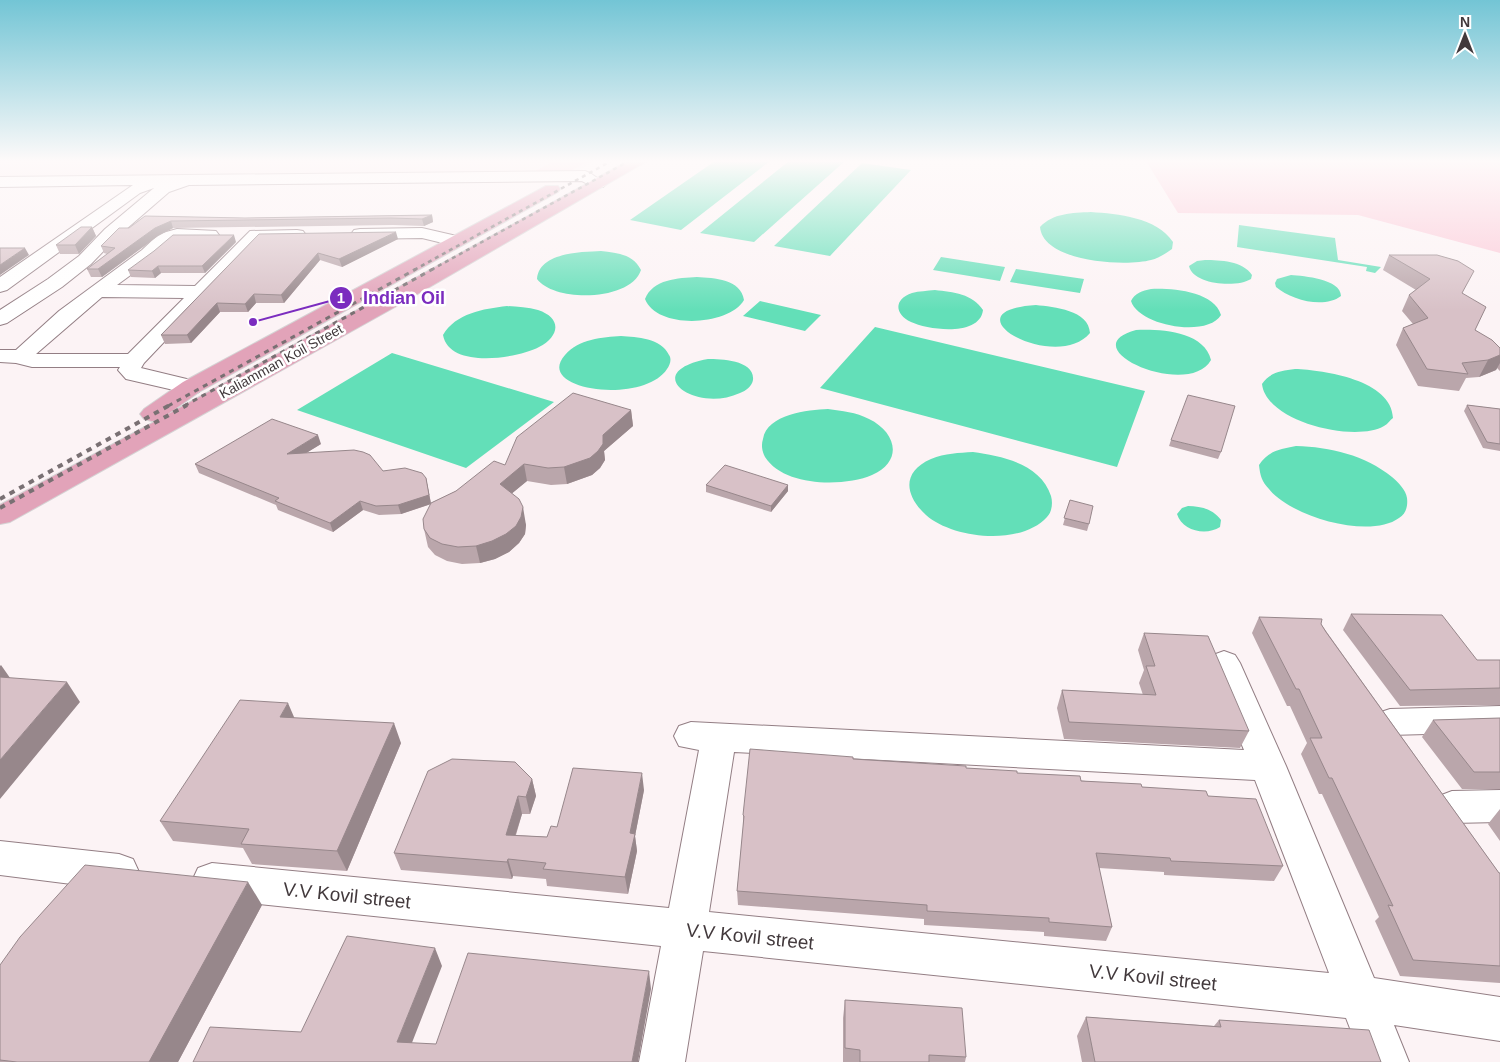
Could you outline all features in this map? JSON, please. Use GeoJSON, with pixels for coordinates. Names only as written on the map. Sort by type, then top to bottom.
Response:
{"type":"FeatureCollection","features":[{"type":"Feature","properties":{"kind":"main road","name":"Kaliamman Koil Street"},"geometry":{"type":"LineString","coordinates":[[0,496],[147,417],[191,387],[513,211]]}},
{"type":"Feature","properties":{"kind":"main road","name":"Kaliamman Koil Street"},"geometry":{"type":"LineString","coordinates":[[0,516],[403,295],[545,211]]}},
{"type":"Feature","properties":{"kind":"street"},"geometry":{"type":"LineString","coordinates":[[0,286],[105,211]]}},
{"type":"Feature","properties":{"kind":"street"},"geometry":{"type":"LineString","coordinates":[[0,319],[55,284],[77,266],[135,211]]}},
{"type":"Feature","properties":{"kind":"street"},"geometry":{"type":"LineString","coordinates":[[343,234],[422,233],[455,242]]}},
{"type":"Feature","properties":{"kind":"street"},"geometry":{"type":"LineString","coordinates":[[10,357],[44,334],[97,291],[150,253],[168,236],[315,234]]}},
{"type":"Feature","properties":{"kind":"street"},"geometry":{"type":"LineString","coordinates":[[191,387],[131,373],[130,370],[134,360],[256,235]]}},
{"type":"Feature","properties":{"kind":"street"},"geometry":{"type":"LineString","coordinates":[[97,291],[202,292]]}},
{"type":"Feature","properties":{"kind":"street"},"geometry":{"type":"LineString","coordinates":[[10,357],[32,361],[134,360]]}},
{"type":"Feature","properties":{"kind":"street"},"geometry":{"type":"LineString","coordinates":[[1224,663],[1268,766],[1386,1062]]}},
{"type":"Feature","properties":{"kind":"street"},"geometry":{"type":"LineString","coordinates":[[1412,753],[1382,710],[1500,719]]}},
{"type":"Feature","properties":{"kind":"street"},"geometry":{"type":"LineString","coordinates":[[662,1062],[686,930],[705,737],[1268,766]]}},
{"type":"Feature","properties":{"kind":"street"},"geometry":{"type":"LineString","coordinates":[[1473,838],[1443,796],[1500,806]]}},
{"type":"Feature","properties":{"kind":"street","name":"V.V Kovil street"},"geometry":{"type":"LineString","coordinates":[[0,858],[92,869],[1361,998],[1500,1019]]}},
{"type":"Feature","properties":{"kind":"street"},"geometry":{"type":"LineString","coordinates":[[60,904],[92,869]]}},
{"type":"Feature","properties":{"kind":"shaded area"},"geometry":{"type":"Polygon","coordinates":[[[644,211],[706,211],[681,230],[630,220],[644,211]]]}},
{"type":"Feature","properties":{"kind":"shaded area"},"geometry":{"type":"Polygon","coordinates":[[[728,211],[789,211],[754,242],[700,233],[728,211]]]}},
{"type":"Feature","properties":{"kind":"shaded area"},"geometry":{"type":"Polygon","coordinates":[[[812,211],[873,211],[830,256],[774,246],[812,211]]]}},
{"type":"Feature","properties":{"kind":"shaded area"},"geometry":{"type":"Polygon","coordinates":[[[1176,211],[1500,211],[1500,253],[1358,215],[1178,213],[1176,211]]]}},
{"type":"Feature","properties":{"kind":"shaded area"},"geometry":{"type":"Polygon","coordinates":[[[1091,212],[1136,218],[1147,222],[1166,234],[1173,242],[1172,249],[1162,256],[1151,260],[1123,263],[1105,262],[1070,255],[1055,248],[1045,239],[1040,227],[1045,222],[1057,216],[1091,212]]]}},
{"type":"Feature","properties":{"kind":"shaded area"},"geometry":{"type":"Polygon","coordinates":[[[1239,225],[1335,238],[1338,260],[1381,267],[1375,273],[1366,271],[1367,267],[1237,247],[1239,225]]]}},
{"type":"Feature","properties":{"kind":"shaded area"},"geometry":{"type":"Polygon","coordinates":[[[601,251],[629,257],[641,270],[634,280],[623,288],[608,293],[592,295],[575,295],[559,292],[546,287],[537,279],[545,263],[553,259],[573,253],[601,251]]]}},
{"type":"Feature","properties":{"kind":"shaded area"},"geometry":{"type":"Polygon","coordinates":[[[941,257],[1005,267],[1000,281],[933,270],[941,257]]]}},
{"type":"Feature","properties":{"kind":"shaded area"},"geometry":{"type":"Polygon","coordinates":[[[1205,260],[1237,264],[1248,270],[1252,275],[1251,279],[1244,282],[1226,284],[1207,281],[1192,272],[1189,266],[1197,261],[1205,260]]]}},
{"type":"Feature","properties":{"kind":"shaded area"},"geometry":{"type":"Polygon","coordinates":[[[1016,269],[1084,279],[1080,293],[1010,282],[1016,269]]]}},
{"type":"Feature","properties":{"kind":"shaded area"},"geometry":{"type":"Polygon","coordinates":[[[1291,275],[1329,282],[1339,290],[1341,296],[1326,302],[1317,302],[1290,296],[1276,287],[1275,283],[1277,279],[1291,275]]]}},
{"type":"Feature","properties":{"kind":"shaded area"},"geometry":{"type":"Polygon","coordinates":[[[697,277],[726,281],[738,288],[744,300],[736,309],[724,315],[693,321],[663,316],[652,309],[645,299],[654,287],[667,281],[697,277]]]}},
{"type":"Feature","properties":{"kind":"shaded area"},"geometry":{"type":"Polygon","coordinates":[[[1151,289],[1180,290],[1201,296],[1217,307],[1221,315],[1213,322],[1202,326],[1174,326],[1159,322],[1146,317],[1137,310],[1131,301],[1139,293],[1151,289]]]}},
{"type":"Feature","properties":{"kind":"shaded area"},"geometry":{"type":"Polygon","coordinates":[[[935,290],[955,293],[974,300],[983,310],[980,319],[963,328],[940,329],[919,325],[905,319],[901,315],[898,307],[899,303],[906,296],[915,292],[935,290]]]}},
{"type":"Feature","properties":{"kind":"shaded area"},"geometry":{"type":"Polygon","coordinates":[[[760,301],[821,315],[805,331],[743,316],[760,301]]]}},
{"type":"Feature","properties":{"kind":"shaded area"},"geometry":{"type":"Polygon","coordinates":[[[1036,305],[1061,309],[1077,315],[1084,319],[1090,333],[1074,344],[1054,347],[1033,344],[1015,337],[1003,327],[1000,318],[1010,310],[1036,305]]]}},
{"type":"Feature","properties":{"kind":"shaded area"},"geometry":{"type":"Polygon","coordinates":[[[507,306],[530,308],[546,313],[554,322],[555,327],[551,338],[546,343],[529,351],[500,357],[470,357],[457,353],[448,346],[443,335],[455,322],[471,313],[507,306]]]}},
{"type":"Feature","properties":{"kind":"shaded area"},"geometry":{"type":"Polygon","coordinates":[[[875,327],[1145,391],[1117,467],[820,388],[875,327]]]}},
{"type":"Feature","properties":{"kind":"shaded area"},"geometry":{"type":"Polygon","coordinates":[[[1136,330],[1168,331],[1191,338],[1207,350],[1211,360],[1199,371],[1181,375],[1160,373],[1140,367],[1124,358],[1116,348],[1119,338],[1136,330]]]}},
{"type":"Feature","properties":{"kind":"shaded area"},"geometry":{"type":"Polygon","coordinates":[[[621,336],[648,340],[660,345],[670,357],[667,369],[655,380],[637,387],[616,390],[595,389],[577,385],[564,377],[559,367],[570,350],[577,345],[591,340],[621,336]]]}},
{"type":"Feature","properties":{"kind":"shaded area"},"geometry":{"type":"Polygon","coordinates":[[[392,353],[554,402],[466,468],[297,410],[392,353]]]}},
{"type":"Feature","properties":{"kind":"shaded area"},"geometry":{"type":"Polygon","coordinates":[[[708,359],[728,360],[749,368],[753,380],[751,384],[742,392],[723,398],[706,398],[692,395],[681,389],[675,381],[677,373],[687,365],[708,359]]]}},
{"type":"Feature","properties":{"kind":"shaded area"},"geometry":{"type":"Polygon","coordinates":[[[1295,369],[1338,375],[1369,386],[1381,394],[1390,405],[1393,418],[1384,426],[1371,431],[1353,432],[1314,426],[1295,418],[1279,409],[1267,397],[1262,384],[1272,375],[1281,371],[1295,369]]]}},
{"type":"Feature","properties":{"kind":"shaded area"},"geometry":{"type":"Polygon","coordinates":[[[828,409],[849,412],[864,417],[885,431],[893,447],[889,462],[872,475],[860,479],[831,482],[815,482],[800,479],[774,467],[765,457],[762,448],[762,441],[766,431],[772,424],[789,415],[800,412],[828,409]]]}},
{"type":"Feature","properties":{"kind":"shaded area"},"geometry":{"type":"Polygon","coordinates":[[[1296,446],[1334,450],[1359,458],[1382,469],[1397,481],[1405,492],[1407,507],[1405,512],[1399,518],[1386,524],[1369,527],[1350,526],[1311,516],[1279,499],[1262,478],[1259,465],[1270,454],[1296,446]]]}},
{"type":"Feature","properties":{"kind":"shaded area"},"geometry":{"type":"Polygon","coordinates":[[[973,452],[1008,459],[1030,469],[1039,476],[1046,485],[1052,499],[1049,515],[1035,526],[1021,532],[987,536],[953,530],[926,515],[919,508],[910,492],[909,485],[915,471],[921,464],[936,457],[973,452]]]}},
{"type":"Feature","properties":{"kind":"shaded area"},"geometry":{"type":"Polygon","coordinates":[[[1188,506],[1202,508],[1214,513],[1221,520],[1220,527],[1208,531],[1189,528],[1180,520],[1177,514],[1182,508],[1188,506]]]}},
{"type":"Feature","properties":{"kind":"building"},"geometry":{"type":"Polygon","coordinates":[[[432,215],[422,219],[171,221],[155,228],[98,269],[87,269],[115,248],[101,246],[119,228],[129,228],[145,216],[245,218],[432,215]]]}},
{"type":"Feature","properties":{"kind":"building"},"geometry":{"type":"Polygon","coordinates":[[[81,227],[92,227],[75,245],[56,245],[81,227]]]}},
{"type":"Feature","properties":{"kind":"building"},"geometry":{"type":"Polygon","coordinates":[[[396,232],[339,259],[318,253],[281,295],[254,294],[245,304],[217,303],[187,335],[161,335],[259,234],[396,232]]]}},
{"type":"Feature","properties":{"kind":"building"},"geometry":{"type":"Polygon","coordinates":[[[173,235],[234,235],[202,266],[158,266],[152,271],[128,270],[173,235]]]}},
{"type":"Feature","properties":{"kind":"building"},"geometry":{"type":"Polygon","coordinates":[[[0,248],[25,248],[0,265],[0,248]]]}},
{"type":"Feature","properties":{"kind":"building"},"geometry":{"type":"Polygon","coordinates":[[[1389,255],[1437,255],[1458,261],[1474,271],[1462,293],[1486,307],[1475,330],[1492,340],[1500,348],[1500,355],[1488,360],[1462,363],[1468,374],[1427,369],[1403,328],[1428,318],[1409,295],[1430,279],[1389,255]]]}},
{"type":"Feature","properties":{"kind":"building"},"geometry":{"type":"Polygon","coordinates":[[[573,393],[631,410],[603,435],[603,444],[590,458],[564,467],[548,468],[524,464],[500,484],[519,499],[523,507],[521,517],[516,526],[506,534],[476,546],[458,547],[442,544],[430,538],[424,529],[423,519],[431,503],[456,491],[494,461],[505,465],[517,437],[573,393]]]}},
{"type":"Feature","properties":{"kind":"building"},"geometry":{"type":"Polygon","coordinates":[[[1188,395],[1235,406],[1221,452],[1171,440],[1188,395]]]}},
{"type":"Feature","properties":{"kind":"building"},"geometry":{"type":"Polygon","coordinates":[[[1467,405],[1500,409],[1500,444],[1487,442],[1467,405]]]}},
{"type":"Feature","properties":{"kind":"building"},"geometry":{"type":"Polygon","coordinates":[[[272,419],[318,435],[287,454],[354,450],[363,452],[370,455],[383,471],[405,468],[422,473],[426,478],[429,495],[398,505],[376,506],[360,501],[330,523],[275,501],[279,498],[195,464],[272,419]]]}},
{"type":"Feature","properties":{"kind":"building"},"geometry":{"type":"Polygon","coordinates":[[[725,465],[788,485],[771,506],[706,485],[725,465]]]}},
{"type":"Feature","properties":{"kind":"building"},"geometry":{"type":"Polygon","coordinates":[[[1070,500],[1093,506],[1089,524],[1064,518],[1070,500]]]}},
{"type":"Feature","properties":{"kind":"building"},"geometry":{"type":"Polygon","coordinates":[[[1351,614],[1442,615],[1477,660],[1500,660],[1500,688],[1410,690],[1351,614]]]}},
{"type":"Feature","properties":{"kind":"building"},"geometry":{"type":"Polygon","coordinates":[[[1259,617],[1322,619],[1321,624],[1326,632],[1500,873],[1500,966],[1413,960],[1388,905],[1393,906],[1332,778],[1329,778],[1310,738],[1322,738],[1299,689],[1296,689],[1259,617]]]}},
{"type":"Feature","properties":{"kind":"building"},"geometry":{"type":"Polygon","coordinates":[[[1144,633],[1208,636],[1249,731],[1069,722],[1062,690],[1156,695],[1146,666],[1155,666],[1144,633]]]}},
{"type":"Feature","properties":{"kind":"building"},"geometry":{"type":"Polygon","coordinates":[[[0,677],[67,682],[0,760],[0,677]]]}},
{"type":"Feature","properties":{"kind":"building"},"geometry":{"type":"Polygon","coordinates":[[[240,700],[288,703],[280,717],[394,723],[337,851],[241,844],[249,829],[160,821],[240,700]]]}},
{"type":"Feature","properties":{"kind":"building"},"geometry":{"type":"Polygon","coordinates":[[[1500,718],[1500,772],[1474,772],[1433,720],[1500,718]]]}},
{"type":"Feature","properties":{"kind":"building"},"geometry":{"type":"Polygon","coordinates":[[[750,749],[853,757],[853,759],[966,766],[966,768],[1017,771],[1017,773],[1080,776],[1081,781],[1141,784],[1142,787],[1206,791],[1208,796],[1256,799],[1283,866],[1171,861],[1170,858],[1096,853],[1112,927],[1049,922],[1049,918],[927,911],[927,905],[737,891],[750,749]]]}},
{"type":"Feature","properties":{"kind":"building"},"geometry":{"type":"Polygon","coordinates":[[[452,759],[515,762],[532,779],[526,797],[518,796],[506,835],[547,837],[551,826],[557,827],[573,768],[642,773],[630,833],[635,834],[625,877],[543,869],[546,863],[508,859],[507,862],[394,853],[428,771],[452,759]]]}},
{"type":"Feature","properties":{"kind":"building"},"geometry":{"type":"Polygon","coordinates":[[[85,865],[248,882],[149,1062],[17,1062],[0,1060],[0,965],[20,937],[85,865]]]}},
{"type":"Feature","properties":{"kind":"building"},"geometry":{"type":"Polygon","coordinates":[[[347,936],[435,948],[397,1042],[436,1044],[468,953],[649,971],[632,1062],[193,1062],[210,1027],[301,1032],[347,936]]]}},
{"type":"Feature","properties":{"kind":"building"},"geometry":{"type":"Polygon","coordinates":[[[845,1000],[962,1008],[966,1057],[929,1055],[929,1062],[860,1062],[860,1050],[845,1048],[845,1000]]]}},
{"type":"Feature","properties":{"kind":"building"},"geometry":{"type":"Polygon","coordinates":[[[1086,1017],[1221,1027],[1219,1020],[1369,1030],[1381,1062],[1095,1062],[1086,1017]]]}},
{"type":"Feature","properties":{"kind":"railway"},"geometry":{"type":"LineString","coordinates":[[414,270],[521,211]]}},
{"type":"Feature","properties":{"kind":"railway"},"geometry":{"type":"LineString","coordinates":[[431,270],[539,211]]}},
{"type":"Feature","properties":{"kind":"railway"},"geometry":{"type":"LineString","coordinates":[[168,406],[416,269]]}},
{"type":"Feature","properties":{"kind":"railway"},"geometry":{"type":"LineString","coordinates":[[184,406],[433,269]]}},
{"type":"Feature","properties":{"kind":"railway"},"geometry":{"type":"LineString","coordinates":[[0,499],[170,405]]}},
{"type":"Feature","properties":{"kind":"railway"},"geometry":{"type":"LineString","coordinates":[[0,508],[187,405]]}},
{"type":"Feature","properties":{"kind":"place","name":"Indian Oil"},"geometry":{"type":"Point","coordinates":[253,322]}}]}
